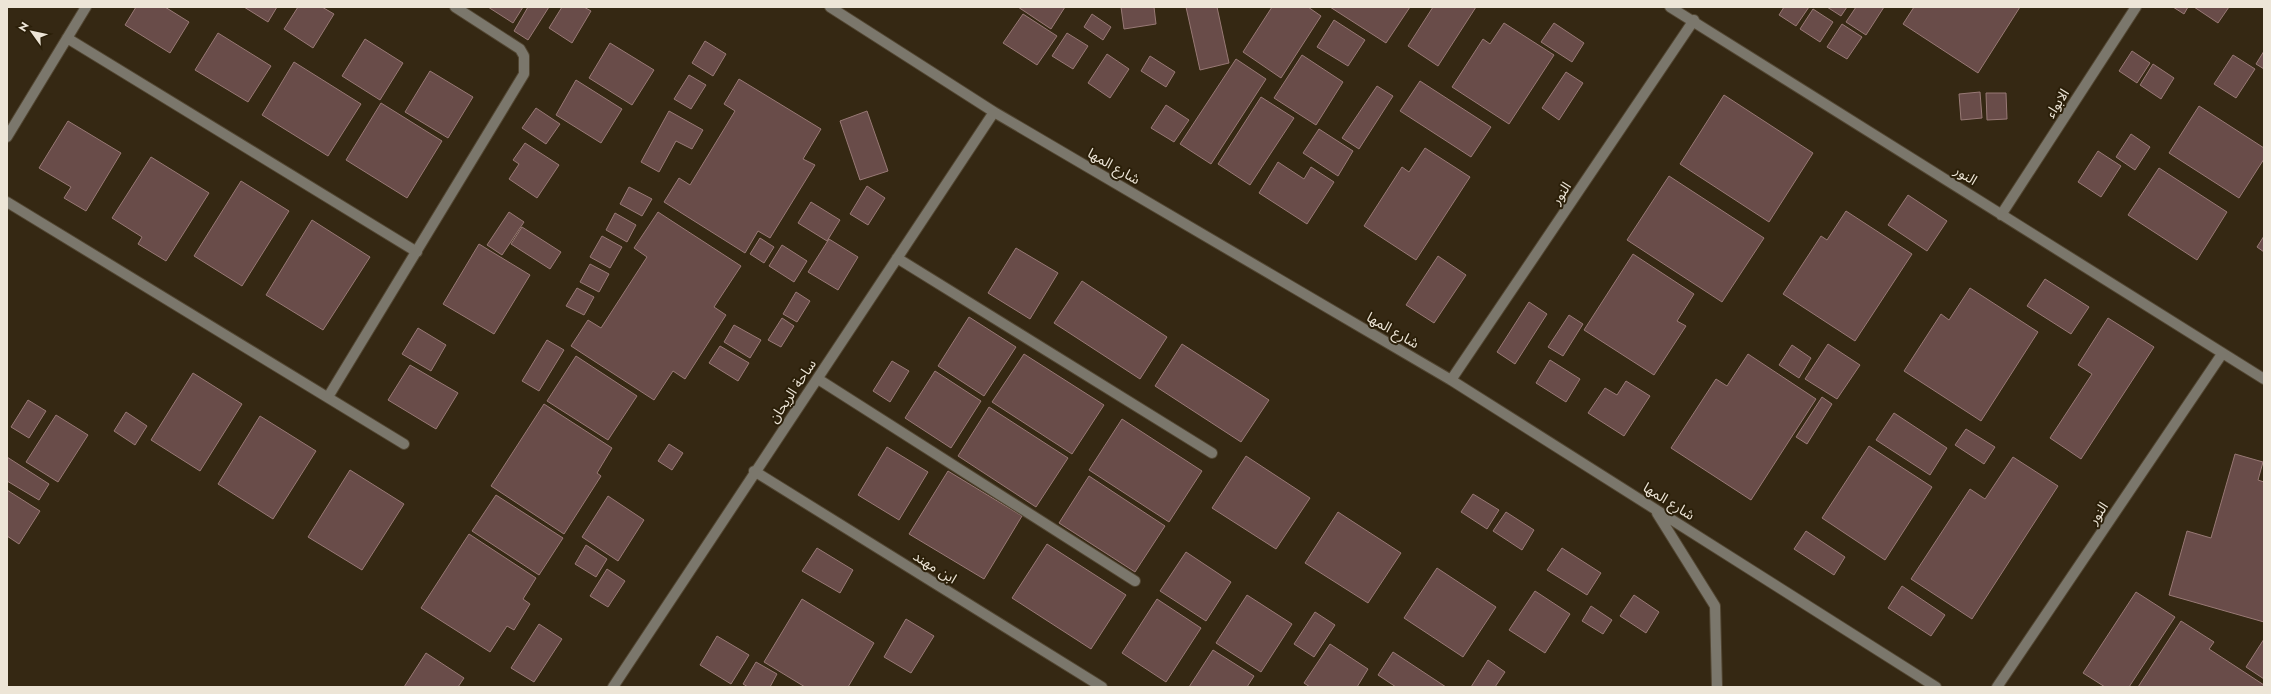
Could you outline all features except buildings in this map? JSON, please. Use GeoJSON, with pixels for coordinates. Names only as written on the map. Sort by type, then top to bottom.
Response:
{"type":"FeatureCollection","features":[{"type":"Feature","properties":{"kind":"street"},"geometry":{"type":"LineString","coordinates":[[7,137],[86,7]]}},
{"type":"Feature","properties":{"kind":"street"},"geometry":{"type":"LineString","coordinates":[[328,398],[524,74],[524,56],[520,49],[456,7]]}},
{"type":"Feature","properties":{"kind":"street","name":"شارع المها"},"geometry":{"type":"LineString","coordinates":[[830,7],[994,112],[1451,380],[1936,687]]}},
{"type":"Feature","properties":{"kind":"street","name":"النور"},"geometry":{"type":"LineString","coordinates":[[1670,7],[1694,20],[2222,354],[2264,379]]}},
{"type":"Feature","properties":{"kind":"street","name":"الابواء"},"geometry":{"type":"LineString","coordinates":[[2001,214],[2136,7]]}},
{"type":"Feature","properties":{"kind":"street","name":"النور"},"geometry":{"type":"LineString","coordinates":[[1451,380],[1694,20]]}},
{"type":"Feature","properties":{"kind":"street"},"geometry":{"type":"LineString","coordinates":[[67,38],[417,252]]}},
{"type":"Feature","properties":{"kind":"street","name":"ساحة الريحان"},"geometry":{"type":"LineString","coordinates":[[614,687],[754,471],[818,379],[994,112]]}},
{"type":"Feature","properties":{"kind":"street"},"geometry":{"type":"LineString","coordinates":[[7,202],[404,444]]}},
{"type":"Feature","properties":{"kind":"street"},"geometry":{"type":"LineString","coordinates":[[897,258],[1212,453]]}},
{"type":"Feature","properties":{"kind":"street","name":"النور"},"geometry":{"type":"LineString","coordinates":[[1997,687],[2222,354]]}},
{"type":"Feature","properties":{"kind":"street"},"geometry":{"type":"LineString","coordinates":[[818,379],[867,408],[1135,581]]}},
{"type":"Feature","properties":{"kind":"street","name":"ابن مهند"},"geometry":{"type":"LineString","coordinates":[[754,471],[1096,685]]}},
{"type":"Feature","properties":{"kind":"street"},"geometry":{"type":"LineString","coordinates":[[1655,509],[1715,606],[1717,687]]}}]}
